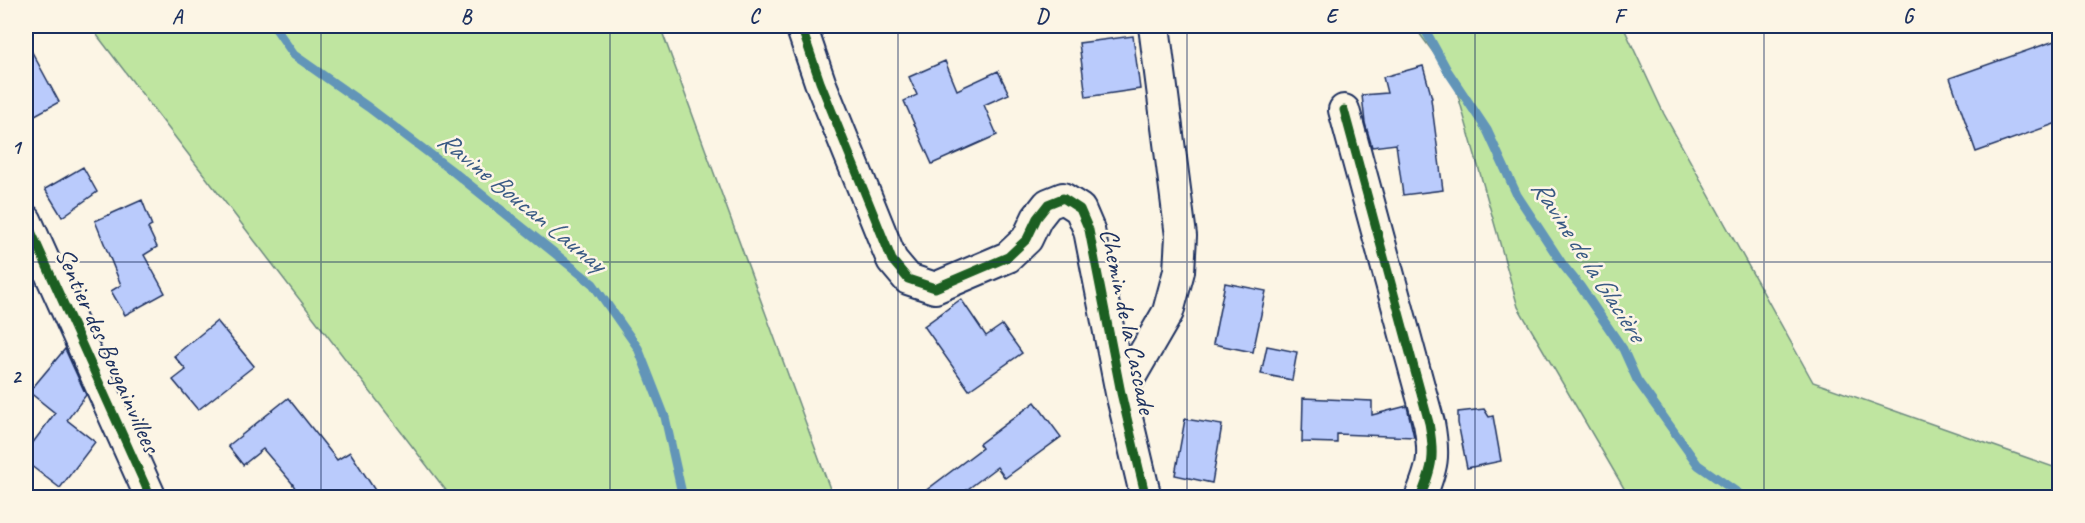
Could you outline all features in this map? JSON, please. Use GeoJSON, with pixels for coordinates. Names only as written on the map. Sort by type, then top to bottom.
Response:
{"type":"FeatureCollection","features":[{"type":"Feature","properties":{"kind":"street","name":"Chemin de la Cascade"},"geometry":{"type":"LineString","coordinates":[[801,26],[820,82],[892,260],[908,279],[936,288],[1008,257],[1027,239],[1036,218],[1048,204],[1063,198],[1080,209],[1089,230],[1121,393],[1146,498]]}},
{"type":"Feature","properties":{"kind":"street","name":"Chemin de la Cascade"},"geometry":{"type":"LineString","coordinates":[[1121,393],[1168,312],[1179,271],[1181,236],[1154,26]]}},
{"type":"Feature","properties":{"kind":"street"},"geometry":{"type":"LineString","coordinates":[[1344,110],[1429,423],[1434,450],[1429,475],[1420,498]]}},
{"type":"Feature","properties":{"kind":"street","name":"Sentier des Bougainvillees"},"geometry":{"type":"LineString","coordinates":[[26,220],[152,498]]}},
{"type":"Feature","properties":{"kind":"green space"},"geometry":{"type":"Polygon","coordinates":[[[90,26],[660,26],[833,497],[451,497],[90,26]]]}},
{"type":"Feature","properties":{"kind":"green space"},"geometry":{"type":"Polygon","coordinates":[[[1414,26],[1623,26],[1664,114],[1813,382],[2059,469],[2059,497],[1629,497],[1518,307],[1454,81],[1414,26]]]}},
{"type":"Feature","properties":{"kind":"building"},"geometry":{"type":"Polygon","coordinates":[[[1133,36],[1140,89],[1086,97],[1079,43],[1133,36]]]}},
{"type":"Feature","properties":{"kind":"building"},"geometry":{"type":"Polygon","coordinates":[[[2060,39],[2060,122],[1976,152],[1950,78],[2060,39]]]}},
{"type":"Feature","properties":{"kind":"building"},"geometry":{"type":"Polygon","coordinates":[[[26,41],[59,102],[26,120],[26,41]]]}},
{"type":"Feature","properties":{"kind":"building"},"geometry":{"type":"Polygon","coordinates":[[[945,61],[957,90],[998,71],[1009,94],[984,105],[997,135],[932,164],[904,101],[917,95],[909,77],[945,61]]]}},
{"type":"Feature","properties":{"kind":"building"},"geometry":{"type":"Polygon","coordinates":[[[1423,66],[1432,98],[1443,190],[1403,195],[1396,144],[1372,147],[1365,123],[1362,95],[1387,93],[1383,77],[1423,66]]]}},
{"type":"Feature","properties":{"kind":"building"},"geometry":{"type":"Polygon","coordinates":[[[83,167],[97,192],[62,217],[45,189],[83,167]]]}},
{"type":"Feature","properties":{"kind":"building"},"geometry":{"type":"Polygon","coordinates":[[[142,200],[152,226],[148,228],[157,247],[144,255],[165,293],[125,315],[111,291],[121,285],[95,221],[142,200]]]}},
{"type":"Feature","properties":{"kind":"building"},"geometry":{"type":"Polygon","coordinates":[[[1225,283],[1266,291],[1253,352],[1213,344],[1225,283]]]}},
{"type":"Feature","properties":{"kind":"building"},"geometry":{"type":"Polygon","coordinates":[[[961,299],[986,336],[1002,325],[1022,353],[969,390],[924,326],[961,299]]]}},
{"type":"Feature","properties":{"kind":"building"},"geometry":{"type":"Polygon","coordinates":[[[217,321],[254,366],[198,410],[173,380],[186,370],[174,356],[217,321]]]}},
{"type":"Feature","properties":{"kind":"building"},"geometry":{"type":"Polygon","coordinates":[[[1267,346],[1297,352],[1292,380],[1261,374],[1267,346]]]}},
{"type":"Feature","properties":{"kind":"building"},"geometry":{"type":"Polygon","coordinates":[[[65,349],[86,395],[67,420],[95,442],[60,488],[26,462],[26,452],[55,413],[29,392],[65,349]]]}},
{"type":"Feature","properties":{"kind":"building"},"geometry":{"type":"Polygon","coordinates":[[[288,398],[337,460],[350,452],[380,498],[301,498],[292,483],[263,449],[243,465],[228,446],[288,398]]]}},
{"type":"Feature","properties":{"kind":"building"},"geometry":{"type":"Polygon","coordinates":[[[1303,398],[1372,401],[1372,415],[1407,406],[1414,437],[1337,434],[1337,443],[1302,442],[1303,398]]]}},
{"type":"Feature","properties":{"kind":"building"},"geometry":{"type":"Polygon","coordinates":[[[1035,402],[1061,437],[1005,478],[997,467],[956,498],[916,498],[982,448],[979,444],[1035,402]]]}},
{"type":"Feature","properties":{"kind":"building"},"geometry":{"type":"Polygon","coordinates":[[[1484,409],[1489,417],[1493,416],[1501,461],[1467,468],[1458,412],[1484,409]]]}},
{"type":"Feature","properties":{"kind":"building"},"geometry":{"type":"Polygon","coordinates":[[[1185,419],[1222,425],[1212,483],[1175,475],[1185,419]]]}},
{"type":"Feature","properties":{"kind":"waterway","name":"Ravine Boucan Launay"},"geometry":{"type":"LineString","coordinates":[[274,26],[294,55],[368,107],[455,173],[593,284],[638,348],[665,417],[683,498]]}},
{"type":"Feature","properties":{"kind":"waterway","name":"Ravine de la Glacière"},"geometry":{"type":"LineString","coordinates":[[1423,26],[1447,70],[1487,130],[1517,195],[1623,349],[1637,380],[1698,465],[1745,498]]}},
{"type":"Feature","properties":{"kind":"cycle path"},"geometry":{"type":"LineString","coordinates":[[801,26],[820,82],[892,260],[908,279],[935,288],[1008,257],[1027,239],[1037,218],[1048,204],[1063,198],[1080,209],[1089,230],[1121,393],[1146,498]]}},
{"type":"Feature","properties":{"kind":"cycle path"},"geometry":{"type":"LineString","coordinates":[[1344,110],[1429,423],[1432,461],[1420,498]]}},
{"type":"Feature","properties":{"kind":"cycle path"},"geometry":{"type":"LineString","coordinates":[[26,220],[151,498]]}}]}
